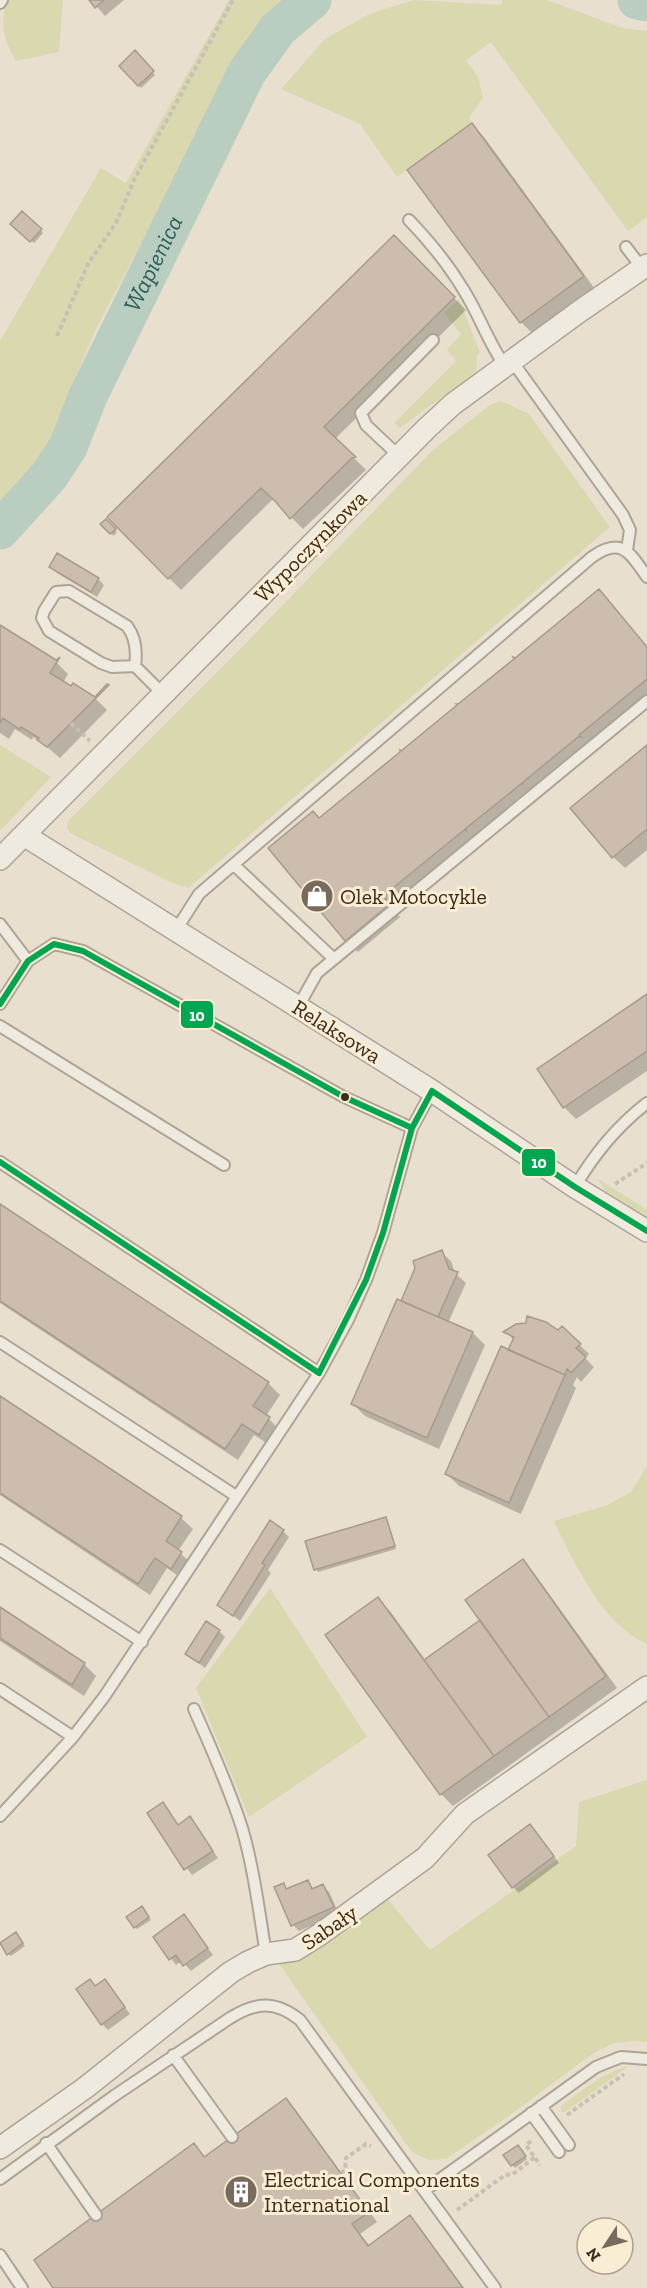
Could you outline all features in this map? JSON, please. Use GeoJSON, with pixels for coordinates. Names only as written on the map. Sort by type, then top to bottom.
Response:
{"type":"FeatureCollection","features":[{"type":"Feature","properties":{"kind":"street","name":"Wypoczynkowa"},"geometry":{"type":"LineString","coordinates":[[0,859],[453,404],[645,267]]}},
{"type":"Feature","properties":{"kind":"street","name":"Relaksowa"},"geometry":{"type":"LineString","coordinates":[[24,835],[432,1091],[575,1187],[647,1231]]}},
{"type":"Feature","properties":{"kind":"street","name":"Sabały"},"geometry":{"type":"LineString","coordinates":[[0,2148],[85,2088],[231,1972],[266,1954],[295,1950],[320,1935],[425,1858],[465,1814],[647,1687]]}},
{"type":"Feature","properties":{"kind":"lane"},"geometry":{"type":"LineString","coordinates":[[409,220],[435,247],[464,290],[491,345],[623,515],[630,530],[627,550]]}},
{"type":"Feature","properties":{"kind":"lane"},"geometry":{"type":"LineString","coordinates":[[626,247],[645,267]]}},
{"type":"Feature","properties":{"kind":"lane"},"geometry":{"type":"LineString","coordinates":[[399,456],[366,425],[361,413],[433,340]]}},
{"type":"Feature","properties":{"kind":"lane"},"geometry":{"type":"LineString","coordinates":[[176,930],[199,894],[592,557],[604,549],[615,547],[627,550],[647,577]]}},
{"type":"Feature","properties":{"kind":"lane"},"geometry":{"type":"LineString","coordinates":[[135,666],[137,651],[132,632],[127,626],[69,591],[56,592],[42,618],[49,631],[112,668],[135,666],[163,694]]}},
{"type":"Feature","properties":{"kind":"lane"},"geometry":{"type":"LineString","coordinates":[[298,1007],[317,973],[647,701]]}},
{"type":"Feature","properties":{"kind":"lane"},"geometry":{"type":"LineString","coordinates":[[234,865],[334,959]]}},
{"type":"Feature","properties":{"kind":"lane"},"geometry":{"type":"LineString","coordinates":[[0,924],[28,961]]}},
{"type":"Feature","properties":{"kind":"lane"},"geometry":{"type":"LineString","coordinates":[[0,1004],[28,961],[54,944],[83,951],[344,1097],[412,1128]]}},
{"type":"Feature","properties":{"kind":"lane"},"geometry":{"type":"LineString","coordinates":[[0,1026],[224,1165]]}},
{"type":"Feature","properties":{"kind":"lane"},"geometry":{"type":"LineString","coordinates":[[0,1816],[73,1737],[142,1642],[319,1373],[366,1280],[383,1233],[412,1128],[432,1091]]}},
{"type":"Feature","properties":{"kind":"lane"},"geometry":{"type":"LineString","coordinates":[[575,1187],[592,1158],[609,1137],[647,1103]]}},
{"type":"Feature","properties":{"kind":"lane"},"geometry":{"type":"LineString","coordinates":[[0,1162],[319,1373]]}},
{"type":"Feature","properties":{"kind":"lane"},"geometry":{"type":"LineString","coordinates":[[0,1342],[236,1496]]}},
{"type":"Feature","properties":{"kind":"lane"},"geometry":{"type":"LineString","coordinates":[[0,1550],[142,1642]]}},
{"type":"Feature","properties":{"kind":"lane"},"geometry":{"type":"LineString","coordinates":[[0,1689],[73,1737]]}},
{"type":"Feature","properties":{"kind":"lane"},"geometry":{"type":"LineString","coordinates":[[194,1708],[220,1768],[242,1828],[266,1954]]}},
{"type":"Feature","properties":{"kind":"lane"},"geometry":{"type":"LineString","coordinates":[[0,2179],[46,2143],[173,2055],[243,2010],[270,2005],[287,2009],[300,2020],[495,2288]]}},
{"type":"Feature","properties":{"kind":"lane"},"geometry":{"type":"LineString","coordinates":[[173,2055],[232,2137]]}},
{"type":"Feature","properties":{"kind":"lane"},"geometry":{"type":"LineString","coordinates":[[425,2190],[596,2067],[621,2057],[647,2060]]}},
{"type":"Feature","properties":{"kind":"lane"},"geometry":{"type":"LineString","coordinates":[[542,2106],[569,2145]]}},
{"type":"Feature","properties":{"kind":"lane"},"geometry":{"type":"LineString","coordinates":[[531,2114],[559,2152]]}},
{"type":"Feature","properties":{"kind":"lane"},"geometry":{"type":"LineString","coordinates":[[46,2143],[96,2216]]}},
{"type":"Feature","properties":{"kind":"lane"},"geometry":{"type":"LineString","coordinates":[[0,2255],[22,2288]]}},
{"type":"Feature","properties":{"kind":"path"},"geometry":{"type":"LineString","coordinates":[[57,336],[88,264],[116,223],[135,178],[233,0]]}},
{"type":"Feature","properties":{"kind":"path"},"geometry":{"type":"LineString","coordinates":[[615,1185],[647,1163]]}},
{"type":"Feature","properties":{"kind":"path"},"geometry":{"type":"LineString","coordinates":[[554,2124],[632,2068]]}},
{"type":"Feature","properties":{"kind":"path"},"geometry":{"type":"LineString","coordinates":[[540,2165],[526,2145],[544,2131]]}},
{"type":"Feature","properties":{"kind":"path"},"geometry":{"type":"LineString","coordinates":[[341,2173],[345,2170],[346,2158],[366,2144],[373,2146]]}},
{"type":"Feature","properties":{"kind":"path"},"geometry":{"type":"LineString","coordinates":[[445,2219],[505,2175],[513,2174],[535,2157]]}},
{"type":"Feature","properties":{"kind":"green space"},"geometry":{"type":"Polygon","coordinates":[[[7,0],[63,0],[59,52],[16,61],[8,46],[4,31],[7,0]]]}},
{"type":"Feature","properties":{"kind":"green space"},"geometry":{"type":"Polygon","coordinates":[[[229,0],[289,0],[268,15],[232,61],[161,205],[95,331],[71,388],[50,459],[0,518],[0,341],[101,168],[126,183],[229,0]]]}},
{"type":"Feature","properties":{"kind":"green space"},"geometry":{"type":"Polygon","coordinates":[[[414,0],[502,5],[502,0],[547,0],[622,28],[647,31],[647,217],[628,231],[491,42],[466,60],[478,77],[483,97],[469,118],[472,123],[397,177],[360,124],[281,89],[325,39],[369,14],[414,0]]]}},
{"type":"Feature","properties":{"kind":"green space"},"geometry":{"type":"Polygon","coordinates":[[[459,299],[480,353],[477,355],[476,372],[400,428],[394,423],[456,361],[447,350],[461,334],[444,313],[459,299]]]}},
{"type":"Feature","properties":{"kind":"green space"},"geometry":{"type":"Polygon","coordinates":[[[501,401],[529,414],[610,527],[188,888],[172,883],[70,833],[67,827],[68,821],[248,641],[433,450],[490,405],[501,401]]]}},
{"type":"Feature","properties":{"kind":"green space"},"geometry":{"type":"Polygon","coordinates":[[[0,745],[51,777],[0,831],[0,745]]]}},
{"type":"Feature","properties":{"kind":"green space"},"geometry":{"type":"Polygon","coordinates":[[[597,1178],[647,1210],[647,1217],[605,1191],[597,1178]]]}},
{"type":"Feature","properties":{"kind":"green space"},"geometry":{"type":"Polygon","coordinates":[[[647,1466],[647,1644],[616,1622],[603,1607],[591,1591],[554,1521],[608,1505],[632,1491],[647,1466]]]}},
{"type":"Feature","properties":{"kind":"green space"},"geometry":{"type":"Polygon","coordinates":[[[270,1588],[367,1737],[249,1817],[196,1688],[270,1588]]]}},
{"type":"Feature","properties":{"kind":"green space"},"geometry":{"type":"Polygon","coordinates":[[[647,1780],[647,2042],[614,2043],[592,2054],[446,2159],[429,2160],[412,2152],[279,1964],[322,1945],[385,1896],[430,1950],[576,1846],[579,1802],[647,1780]]]}},
{"type":"Feature","properties":{"kind":"green space"},"geometry":{"type":"Polygon","coordinates":[[[629,2066],[565,2112],[561,2112],[561,2106],[593,2083],[629,2066]]]}},
{"type":"Feature","properties":{"kind":"building"},"geometry":{"type":"Polygon","coordinates":[[[89,0],[104,0],[95,8],[89,0]]]}},
{"type":"Feature","properties":{"kind":"building"},"geometry":{"type":"Polygon","coordinates":[[[135,50],[154,71],[138,86],[119,66],[135,50]]]}},
{"type":"Feature","properties":{"kind":"building"},"geometry":{"type":"Polygon","coordinates":[[[472,123],[584,276],[520,323],[407,170],[472,123]]]}},
{"type":"Feature","properties":{"kind":"building"},"geometry":{"type":"Polygon","coordinates":[[[22,211],[42,229],[30,242],[10,224],[22,211]]]}},
{"type":"Feature","properties":{"kind":"building"},"geometry":{"type":"Polygon","coordinates":[[[394,235],[455,297],[324,427],[356,457],[352,458],[290,519],[261,488],[168,579],[107,517],[394,235]]]}},
{"type":"Feature","properties":{"kind":"building"},"geometry":{"type":"Polygon","coordinates":[[[106,519],[116,529],[110,534],[100,524],[106,519]]]}},
{"type":"Feature","properties":{"kind":"building"},"geometry":{"type":"Polygon","coordinates":[[[57,553],[99,578],[91,592],[49,567],[57,553]]]}},
{"type":"Feature","properties":{"kind":"building"},"geometry":{"type":"Polygon","coordinates":[[[599,589],[647,647],[647,679],[579,735],[581,737],[578,737],[522,783],[524,784],[521,784],[465,829],[467,831],[464,830],[383,896],[390,904],[345,941],[268,848],[313,811],[319,818],[514,659],[513,657],[515,658],[599,589]]]}},
{"type":"Feature","properties":{"kind":"building"},"geometry":{"type":"Polygon","coordinates":[[[0,625],[56,660],[60,657],[50,673],[71,686],[73,683],[95,697],[107,684],[109,685],[47,747],[37,740],[39,738],[21,727],[19,729],[3,718],[0,723],[0,625]]]}},
{"type":"Feature","properties":{"kind":"building"},"geometry":{"type":"Polygon","coordinates":[[[647,745],[647,829],[612,858],[570,808],[647,745]]]}},
{"type":"Feature","properties":{"kind":"building"},"geometry":{"type":"Polygon","coordinates":[[[647,994],[647,1051],[563,1108],[537,1069],[647,994]]]}},
{"type":"Feature","properties":{"kind":"building"},"geometry":{"type":"Polygon","coordinates":[[[0,1204],[269,1382],[253,1406],[270,1417],[259,1435],[242,1424],[225,1449],[0,1301],[0,1204]]]}},
{"type":"Feature","properties":{"kind":"building"},"geometry":{"type":"Polygon","coordinates":[[[442,1250],[449,1269],[458,1272],[438,1317],[401,1301],[415,1268],[413,1261],[442,1250]]]}},
{"type":"Feature","properties":{"kind":"building"},"geometry":{"type":"Polygon","coordinates":[[[397,1299],[473,1332],[427,1438],[351,1404],[397,1299]]]}},
{"type":"Feature","properties":{"kind":"building"},"geometry":{"type":"Polygon","coordinates":[[[527,1316],[546,1322],[558,1330],[562,1326],[581,1344],[576,1348],[586,1357],[571,1373],[567,1369],[565,1375],[508,1350],[514,1337],[503,1332],[516,1324],[526,1323],[527,1316]]]}},
{"type":"Feature","properties":{"kind":"building"},"geometry":{"type":"Polygon","coordinates":[[[501,1346],[565,1375],[509,1503],[445,1474],[501,1346]]]}},
{"type":"Feature","properties":{"kind":"building"},"geometry":{"type":"Polygon","coordinates":[[[0,1396],[182,1516],[166,1541],[182,1552],[171,1569],[155,1558],[138,1584],[0,1493],[0,1396]]]}},
{"type":"Feature","properties":{"kind":"building"},"geometry":{"type":"Polygon","coordinates":[[[386,1517],[395,1546],[314,1570],[305,1541],[386,1517]]]}},
{"type":"Feature","properties":{"kind":"building"},"geometry":{"type":"Polygon","coordinates":[[[270,1520],[284,1530],[262,1563],[265,1565],[233,1616],[217,1605],[270,1520]]]}},
{"type":"Feature","properties":{"kind":"building"},"geometry":{"type":"Polygon","coordinates":[[[523,1559],[606,1676],[549,1717],[465,1600],[523,1559]]]}},
{"type":"Feature","properties":{"kind":"building"},"geometry":{"type":"Polygon","coordinates":[[[378,1597],[494,1756],[440,1795],[325,1635],[378,1597]]]}},
{"type":"Feature","properties":{"kind":"building"},"geometry":{"type":"Polygon","coordinates":[[[0,1607],[85,1663],[72,1685],[0,1638],[0,1607]]]}},
{"type":"Feature","properties":{"kind":"building"},"geometry":{"type":"Polygon","coordinates":[[[480,1620],[549,1717],[494,1756],[424,1660],[480,1620]]]}},
{"type":"Feature","properties":{"kind":"building"},"geometry":{"type":"Polygon","coordinates":[[[206,1621],[220,1630],[199,1663],[185,1654],[206,1621]]]}},
{"type":"Feature","properties":{"kind":"building"},"geometry":{"type":"Polygon","coordinates":[[[163,1802],[178,1825],[190,1816],[213,1851],[184,1870],[147,1813],[163,1802]]]}},
{"type":"Feature","properties":{"kind":"building"},"geometry":{"type":"Polygon","coordinates":[[[530,1824],[554,1856],[512,1888],[488,1855],[530,1824]]]}},
{"type":"Feature","properties":{"kind":"building"},"geometry":{"type":"Polygon","coordinates":[[[308,1880],[312,1889],[323,1884],[334,1907],[291,1926],[274,1887],[284,1883],[286,1889],[308,1880]]]}},
{"type":"Feature","properties":{"kind":"building"},"geometry":{"type":"Polygon","coordinates":[[[142,1906],[149,1917],[134,1928],[126,1917],[142,1906]]]}},
{"type":"Feature","properties":{"kind":"building"},"geometry":{"type":"Polygon","coordinates":[[[184,1914],[208,1948],[183,1966],[176,1955],[169,1960],[153,1937],[184,1914]]]}},
{"type":"Feature","properties":{"kind":"building"},"geometry":{"type":"Polygon","coordinates":[[[16,1932],[23,1943],[7,1955],[0,1943],[16,1932]]]}},
{"type":"Feature","properties":{"kind":"building"},"geometry":{"type":"Polygon","coordinates":[[[90,1979],[95,1986],[105,1979],[125,2007],[101,2025],[76,1989],[90,1979]]]}},
{"type":"Feature","properties":{"kind":"building","name":"Electrical Components International"},"geometry":{"type":"Polygon","coordinates":[[[286,2098],[369,2212],[352,2224],[368,2246],[410,2215],[463,2288],[53,2288],[34,2260],[194,2143],[204,2157],[286,2098]]]}},
{"type":"Feature","properties":{"kind":"building"},"geometry":{"type":"Polygon","coordinates":[[[518,2145],[526,2156],[511,2166],[503,2155],[518,2145]]]}},
{"type":"Feature","properties":{"kind":"waterway","name":"Wapienica"},"geometry":{"type":"LineString","coordinates":[[0,530],[49,476],[68,447],[88,396],[247,72],[278,29],[312,0]]}},
{"type":"Feature","properties":{"kind":"waterway","name":"Wapienica"},"geometry":{"type":"LineString","coordinates":[[637,0],[647,2]]}},
{"type":"Feature","properties":{"kind":"transit line","name":"10"},"geometry":{"type":"LineString","coordinates":[[0,1004],[28,961],[54,944],[83,951],[344,1097],[412,1128]]}},
{"type":"Feature","properties":{"kind":"transit line","name":"10"},"geometry":{"type":"LineString","coordinates":[[432,1091],[575,1187],[647,1231]]}},
{"type":"Feature","properties":{"kind":"transit line","name":"10"},"geometry":{"type":"LineString","coordinates":[[0,1162],[319,1373],[366,1280],[383,1233],[412,1128],[432,1091]]}},
{"type":"Feature","properties":{"kind":"place","name":"Olek Motocykle"},"geometry":{"type":"Point","coordinates":[317,896]}},
{"type":"Feature","properties":{"kind":"place","name":"Electrical Components International"},"geometry":{"type":"Point","coordinates":[241,2192]}}]}
